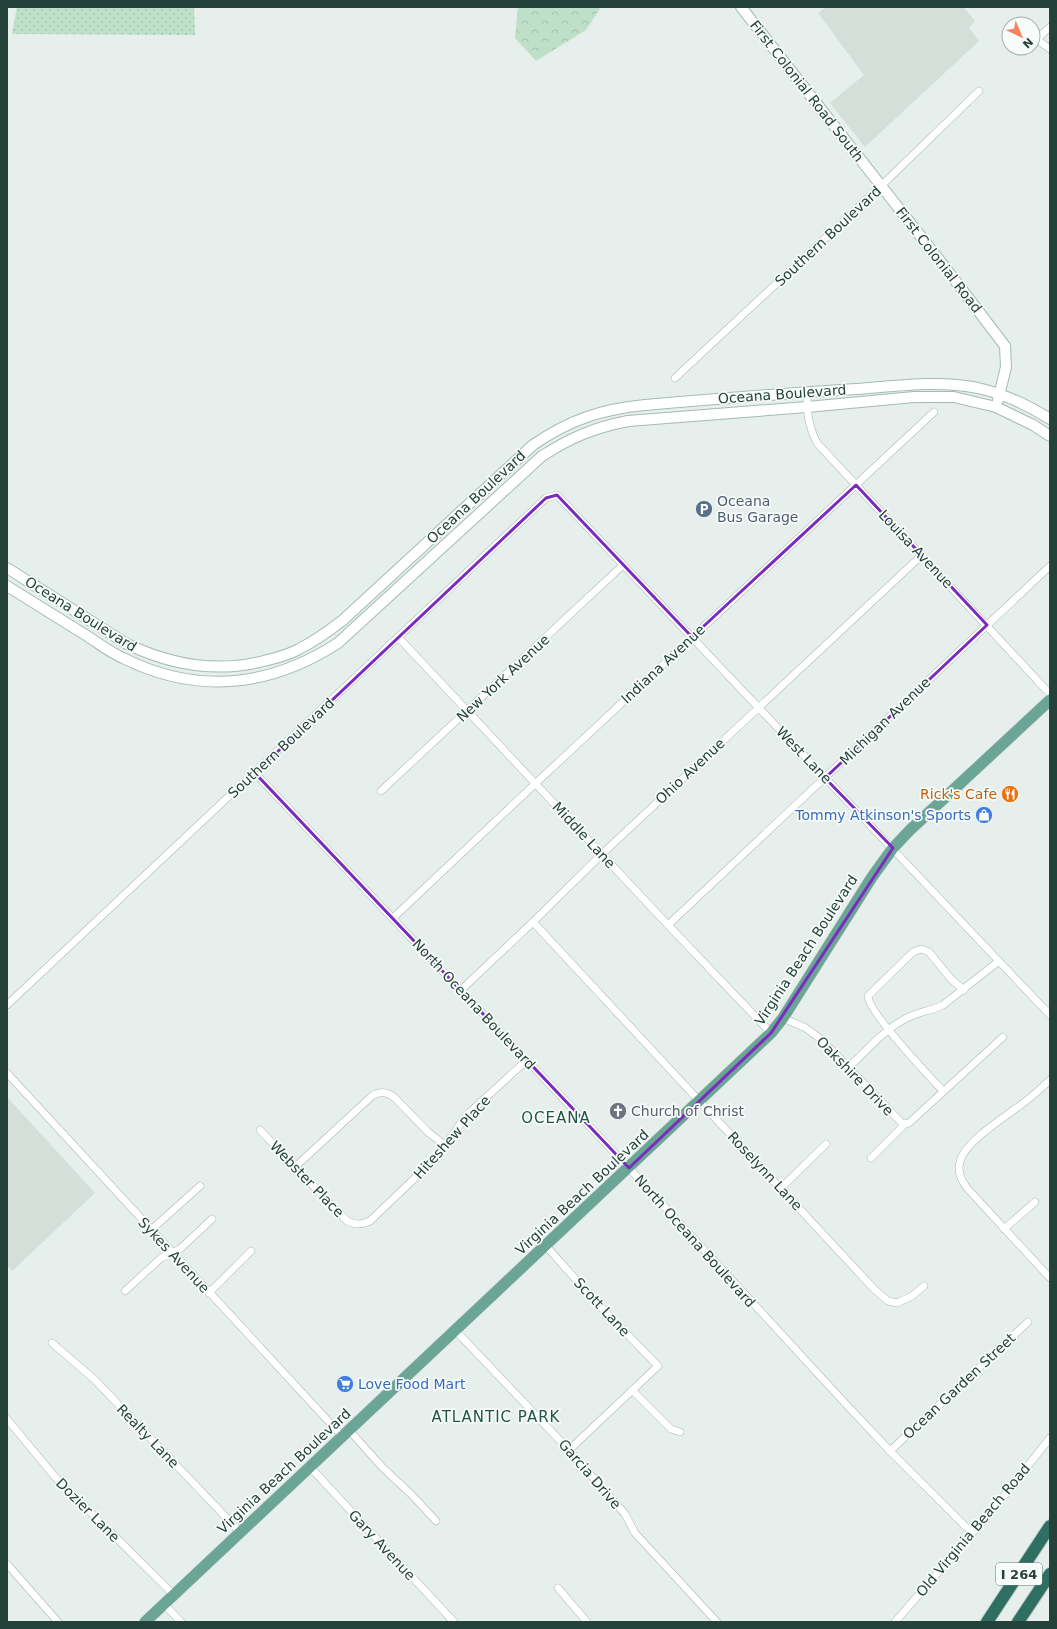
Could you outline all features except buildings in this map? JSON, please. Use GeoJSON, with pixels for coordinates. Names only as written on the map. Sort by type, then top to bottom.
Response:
{"type":"FeatureCollection","features":[{"type":"Feature","properties":{"kind":"highway","name":"I 264"},"geometry":{"type":"LineString","coordinates":[[987,1622],[1050,1526]]}},
{"type":"Feature","properties":{"kind":"highway","name":"I 264"},"geometry":{"type":"LineString","coordinates":[[1018,1622],[1050,1574]]}},
{"type":"Feature","properties":{"kind":"main road","name":"First Colonial Road South"},"geometry":{"type":"LineString","coordinates":[[741,7],[872,175]]}},
{"type":"Feature","properties":{"kind":"main road","name":"First Colonial Road"},"geometry":{"type":"LineString","coordinates":[[872,175],[1005,346],[1006,367],[999,394]]}},
{"type":"Feature","properties":{"kind":"main road","name":"Oceana Boulevard"},"geometry":{"type":"LineString","coordinates":[[7,568],[127,644],[144,652],[176,663],[216,668],[236,667],[274,659],[298,650],[322,636],[343,620],[517,458],[551,433],[574,421],[595,413],[624,407],[807,392],[942,384],[978,388],[999,394]]}},
{"type":"Feature","properties":{"kind":"main road"},"geometry":{"type":"LineString","coordinates":[[1050,419],[1019,402],[999,394],[996,407],[1033,425],[1050,436]]}},
{"type":"Feature","properties":{"kind":"main road","name":"Oceana Boulevard"},"geometry":{"type":"LineString","coordinates":[[7,586],[121,657],[151,670],[184,679],[215,682],[241,681],[282,672],[305,662],[338,643],[526,469],[542,456],[577,435],[603,426],[628,421],[936,396],[954,397],[996,407]]}},
{"type":"Feature","properties":{"kind":"main road"},"geometry":{"type":"LineString","coordinates":[[215,682],[216,668]]}},
{"type":"Feature","properties":{"kind":"main road","name":"Virginia Beach Boulevard"},"geometry":{"type":"LineString","coordinates":[[145,1622],[700,1102],[771,1033],[783,1018],[859,897],[893,848],[910,830],[1050,700]]}},
{"type":"Feature","properties":{"kind":"street"},"geometry":{"type":"LineString","coordinates":[[1050,27],[1039,37],[1039,41],[1050,49]]}},
{"type":"Feature","properties":{"kind":"street","name":"Southern Boulevard"},"geometry":{"type":"LineString","coordinates":[[675,378],[881,186],[979,91]]}},
{"type":"Feature","properties":{"kind":"street","name":"Louisa Avenue"},"geometry":{"type":"LineString","coordinates":[[807,392],[807,407],[810,428],[817,444],[856,484],[1050,694]]}},
{"type":"Feature","properties":{"kind":"street","name":"Indiana Avenue"},"geometry":{"type":"LineString","coordinates":[[393,918],[934,412]]}},
{"type":"Feature","properties":{"kind":"street","name":"Southern Boulevard"},"geometry":{"type":"LineString","coordinates":[[7,1005],[546,498],[557,495]]}},
{"type":"Feature","properties":{"kind":"street","name":"West Lane"},"geometry":{"type":"LineString","coordinates":[[557,495],[893,848],[1050,1016]]}},
{"type":"Feature","properties":{"kind":"street","name":"Ohio Avenue"},"geometry":{"type":"LineString","coordinates":[[460,990],[758,707],[922,555]]}},
{"type":"Feature","properties":{"kind":"street","name":"New York Avenue"},"geometry":{"type":"LineString","coordinates":[[381,791],[623,565]]}},
{"type":"Feature","properties":{"kind":"street","name":"Michigan Avenue"},"geometry":{"type":"LineString","coordinates":[[668,925],[1050,566]]}},
{"type":"Feature","properties":{"kind":"street","name":"Middle Lane"},"geometry":{"type":"LineString","coordinates":[[398,636],[771,1033]]}},
{"type":"Feature","properties":{"kind":"street","name":"North Oceana Boulevard"},"geometry":{"type":"LineString","coordinates":[[255,773],[629,1168],[890,1451],[972,1533]]}},
{"type":"Feature","properties":{"kind":"street","name":"Roselynn Lane"},"geometry":{"type":"LineString","coordinates":[[533,922],[874,1289],[888,1301],[897,1303],[902,1302],[924,1286]]}},
{"type":"Feature","properties":{"kind":"street"},"geometry":{"type":"LineString","coordinates":[[943,1090],[890,1030],[869,1002],[868,996],[916,950],[925,950],[929,952],[951,979],[964,990]]}},
{"type":"Feature","properties":{"kind":"street"},"geometry":{"type":"LineString","coordinates":[[849,1067],[890,1030],[906,1019],[943,1006],[999,961]]}},
{"type":"Feature","properties":{"kind":"street","name":"Oakshire Drive"},"geometry":{"type":"LineString","coordinates":[[783,1018],[814,1032],[893,1114],[905,1124]]}},
{"type":"Feature","properties":{"kind":"street"},"geometry":{"type":"LineString","coordinates":[[871,1158],[905,1124],[909,1123],[943,1090],[1004,1037]]}},
{"type":"Feature","properties":{"kind":"street","name":"Hiteshew Place"},"geometry":{"type":"LineString","coordinates":[[394,1197],[436,1159],[470,1112],[527,1060]]}},
{"type":"Feature","properties":{"kind":"street","name":"Sykes Avenue"},"geometry":{"type":"LineString","coordinates":[[7,1073],[210,1293],[346,1433],[412,1495],[436,1521]]}},
{"type":"Feature","properties":{"kind":"street"},"geometry":{"type":"LineString","coordinates":[[1050,1080],[1023,1104],[994,1125],[965,1150],[960,1162],[960,1176],[962,1182],[1050,1278]]}},
{"type":"Feature","properties":{"kind":"street"},"geometry":{"type":"LineString","coordinates":[[295,1167],[373,1095],[381,1092],[391,1094],[428,1132],[446,1146]]}},
{"type":"Feature","properties":{"kind":"street","name":"Webster Place"},"geometry":{"type":"LineString","coordinates":[[260,1130],[346,1221],[352,1224],[363,1224],[370,1221],[394,1197]]}},
{"type":"Feature","properties":{"kind":"street"},"geometry":{"type":"LineString","coordinates":[[780,1188],[826,1144]]}},
{"type":"Feature","properties":{"kind":"street"},"geometry":{"type":"LineString","coordinates":[[151,1230],[200,1186]]}},
{"type":"Feature","properties":{"kind":"street"},"geometry":{"type":"LineString","coordinates":[[1004,1229],[1034,1202]]}},
{"type":"Feature","properties":{"kind":"street"},"geometry":{"type":"LineString","coordinates":[[125,1291],[160,1258],[173,1253],[186,1244],[212,1219]]}},
{"type":"Feature","properties":{"kind":"street","name":"Scott Lane"},"geometry":{"type":"LineString","coordinates":[[546,1246],[596,1302],[658,1366],[632,1390]]}},
{"type":"Feature","properties":{"kind":"street"},"geometry":{"type":"LineString","coordinates":[[210,1293],[251,1251]]}},
{"type":"Feature","properties":{"kind":"street","name":"Ocean Garden Street"},"geometry":{"type":"LineString","coordinates":[[890,1451],[1028,1322]]}},
{"type":"Feature","properties":{"kind":"street","name":"Garcia Drive"},"geometry":{"type":"LineString","coordinates":[[456,1330],[569,1450],[625,1514],[635,1533],[717,1622]]}},
{"type":"Feature","properties":{"kind":"street","name":"Realty Lane"},"geometry":{"type":"LineString","coordinates":[[52,1343],[94,1378],[241,1533]]}},
{"type":"Feature","properties":{"kind":"street"},"geometry":{"type":"LineString","coordinates":[[569,1450],[632,1390],[671,1429],[680,1432]]}},
{"type":"Feature","properties":{"kind":"street","name":"Dozier Lane"},"geometry":{"type":"LineString","coordinates":[[7,1420],[55,1477],[174,1595]]}},
{"type":"Feature","properties":{"kind":"street","name":"Old Virginia Beach Road"},"geometry":{"type":"LineString","coordinates":[[895,1622],[972,1533],[1050,1438]]}},
{"type":"Feature","properties":{"kind":"street","name":"Gary Avenue"},"geometry":{"type":"LineString","coordinates":[[310,1467],[454,1622]]}},
{"type":"Feature","properties":{"kind":"street"},"geometry":{"type":"LineString","coordinates":[[7,1564],[58,1622]]}},
{"type":"Feature","properties":{"kind":"street"},"geometry":{"type":"LineString","coordinates":[[558,1588],[587,1622]]}},
{"type":"Feature","properties":{"kind":"street"},"geometry":{"type":"LineString","coordinates":[[164,1604],[181,1622]]}},
{"type":"Feature","properties":{"kind":"highlighted area"},"geometry":{"type":"Polygon","coordinates":[[[856,485],[987,625],[825,778],[893,848],[771,1033],[629,1168],[255,773],[546,498],[557,495],[692,637],[856,485]]]}},
{"type":"Feature","properties":{"kind":"shaded area"},"geometry":{"type":"Polygon","coordinates":[[[826,7],[963,7],[975,21],[969,28],[979,41],[865,147],[830,103],[864,75],[818,13],[826,7]]]}},
{"type":"Feature","properties":{"kind":"shaded area"},"geometry":{"type":"Polygon","coordinates":[[[7,1097],[95,1193],[12,1271],[7,1265],[7,1097]]]}},
{"type":"Feature","properties":{"kind":"green space"},"geometry":{"type":"Polygon","coordinates":[[[17,7],[194,7],[195,35],[12,34],[17,7]]]}},
{"type":"Feature","properties":{"kind":"green space"},"geometry":{"type":"Polygon","coordinates":[[[518,7],[601,7],[586,30],[536,61],[515,38],[518,7]]]}},
{"type":"Feature","properties":{"kind":"place","name":"Oceana Bus Garage"},"geometry":{"type":"Point","coordinates":[704,509]}},
{"type":"Feature","properties":{"kind":"place","name":"Rick's Cafe"},"geometry":{"type":"Point","coordinates":[1010,794]}},
{"type":"Feature","properties":{"kind":"place","name":"Tommy Atkinson's Sports"},"geometry":{"type":"Point","coordinates":[984,815]}},
{"type":"Feature","properties":{"kind":"place","name":"Church of Christ"},"geometry":{"type":"Point","coordinates":[618,1111]}},
{"type":"Feature","properties":{"kind":"place","name":"Love Food Mart"},"geometry":{"type":"Point","coordinates":[345,1384]}},
{"type":"Feature","properties":{"kind":"district","name":"OCEANA"},"geometry":{"type":"Point","coordinates":[556,1118]}},
{"type":"Feature","properties":{"kind":"district","name":"ATLANTIC PARK"},"geometry":{"type":"Point","coordinates":[496,1417]}}]}
